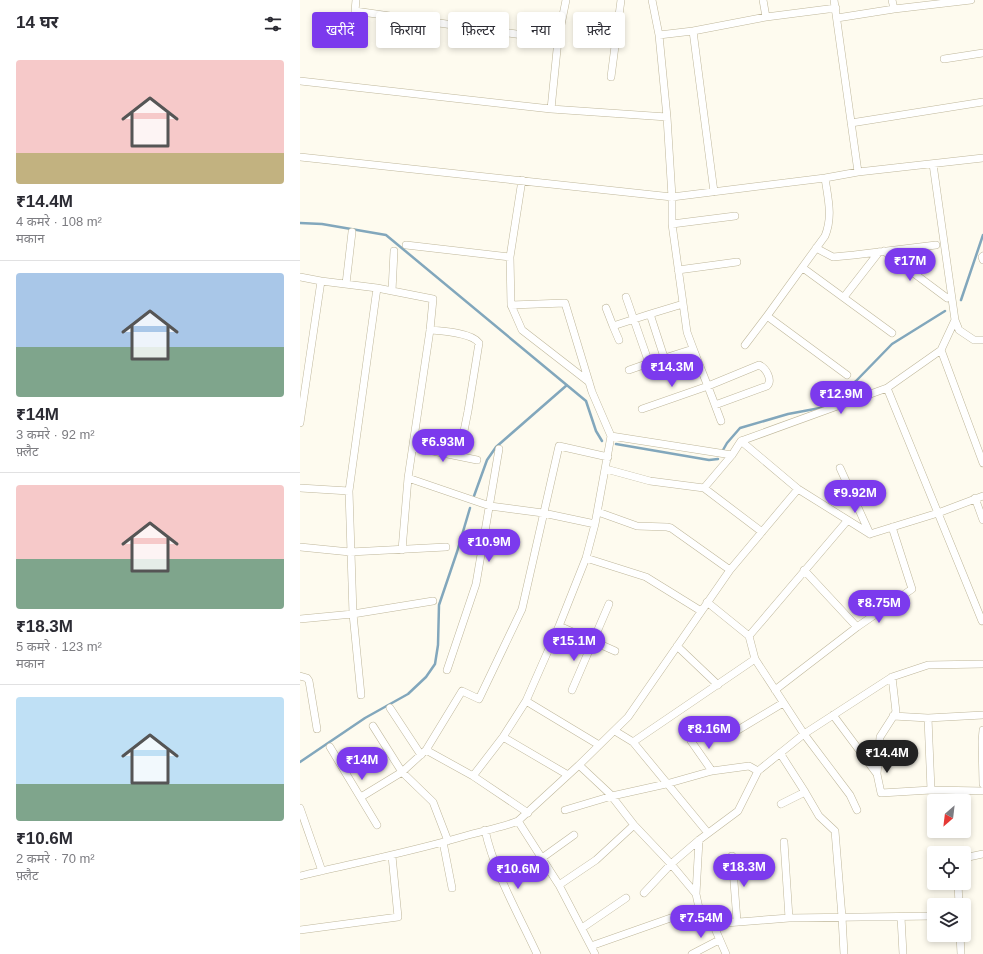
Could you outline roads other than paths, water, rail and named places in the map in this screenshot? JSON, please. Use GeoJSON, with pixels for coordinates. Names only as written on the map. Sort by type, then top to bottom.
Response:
{"type":"FeatureCollection","features":[{"type":"Feature","properties":{"kind":"street"},"geometry":{"type":"LineString","coordinates":[[356,0],[355,11],[517,34]]}},
{"type":"Feature","properties":{"kind":"street"},"geometry":{"type":"LineString","coordinates":[[564,12],[566,0]]}},
{"type":"Feature","properties":{"kind":"street"},"geometry":{"type":"LineString","coordinates":[[611,77],[621,0]]}},
{"type":"Feature","properties":{"kind":"street"},"geometry":{"type":"LineString","coordinates":[[651,0],[660,35],[667,117],[672,198],[672,224],[687,332],[721,421]]}},
{"type":"Feature","properties":{"kind":"street"},"geometry":{"type":"LineString","coordinates":[[763,0],[766,17]]}},
{"type":"Feature","properties":{"kind":"street"},"geometry":{"type":"LineString","coordinates":[[834,0],[858,172]]}},
{"type":"Feature","properties":{"kind":"street"},"geometry":{"type":"LineString","coordinates":[[892,0],[894,9]]}},
{"type":"Feature","properties":{"kind":"street"},"geometry":{"type":"LineString","coordinates":[[837,18],[947,1],[970,0]]}},
{"type":"Feature","properties":{"kind":"street"},"geometry":{"type":"LineString","coordinates":[[660,35],[693,31],[766,17],[836,8]]}},
{"type":"Feature","properties":{"kind":"street"},"geometry":{"type":"LineString","coordinates":[[693,31],[714,192]]}},
{"type":"Feature","properties":{"kind":"street"},"geometry":{"type":"LineString","coordinates":[[551,109],[557,48]]}},
{"type":"Feature","properties":{"kind":"street"},"geometry":{"type":"LineString","coordinates":[[944,59],[983,53]]}},
{"type":"Feature","properties":{"kind":"street"},"geometry":{"type":"LineString","coordinates":[[300,80],[551,109],[667,117]]}},
{"type":"Feature","properties":{"kind":"street"},"geometry":{"type":"LineString","coordinates":[[851,123],[983,102]]}},
{"type":"Feature","properties":{"kind":"street"},"geometry":{"type":"LineString","coordinates":[[300,157],[522,180],[672,198],[825,178],[858,172],[983,158]]}},
{"type":"Feature","properties":{"kind":"street"},"geometry":{"type":"LineString","coordinates":[[933,164],[954,320],[958,330],[974,340],[983,340]]}},
{"type":"Feature","properties":{"kind":"street"},"geometry":{"type":"LineString","coordinates":[[745,345],[825,236],[830,215],[825,178]]}},
{"type":"Feature","properties":{"kind":"street"},"geometry":{"type":"LineString","coordinates":[[522,180],[510,257],[511,305],[522,330],[589,382]]}},
{"type":"Feature","properties":{"kind":"street"},"geometry":{"type":"LineString","coordinates":[[672,224],[735,216]]}},
{"type":"Feature","properties":{"kind":"street"},"geometry":{"type":"LineString","coordinates":[[346,284],[352,232]]}},
{"type":"Feature","properties":{"kind":"street"},"geometry":{"type":"LineString","coordinates":[[816,248],[833,257],[936,244]]}},
{"type":"Feature","properties":{"kind":"street"},"geometry":{"type":"LineString","coordinates":[[406,245],[510,257]]}},
{"type":"Feature","properties":{"kind":"street"},"geometry":{"type":"LineString","coordinates":[[392,291],[394,251]]}},
{"type":"Feature","properties":{"kind":"street"},"geometry":{"type":"LineString","coordinates":[[844,297],[881,252]]}},
{"type":"Feature","properties":{"kind":"street"},"geometry":{"type":"LineString","coordinates":[[881,252],[947,298]]}},
{"type":"Feature","properties":{"kind":"street"},"geometry":{"type":"LineString","coordinates":[[983,256],[983,260]]}},
{"type":"Feature","properties":{"kind":"street"},"geometry":{"type":"LineString","coordinates":[[678,270],[737,262]]}},
{"type":"Feature","properties":{"kind":"street"},"geometry":{"type":"LineString","coordinates":[[803,268],[892,333]]}},
{"type":"Feature","properties":{"kind":"street"},"geometry":{"type":"LineString","coordinates":[[300,277],[377,288],[433,299],[430,330],[408,478],[402,550]]}},
{"type":"Feature","properties":{"kind":"street"},"geometry":{"type":"LineString","coordinates":[[300,423],[321,281]]}},
{"type":"Feature","properties":{"kind":"street"},"geometry":{"type":"LineString","coordinates":[[361,695],[353,614],[349,491],[377,288]]}},
{"type":"Feature","properties":{"kind":"street"},"geometry":{"type":"LineString","coordinates":[[626,297],[649,363]]}},
{"type":"Feature","properties":{"kind":"street"},"geometry":{"type":"LineString","coordinates":[[473,776],[503,737],[526,701],[559,626],[586,558],[598,512],[611,436],[589,382],[565,303],[511,305]]}},
{"type":"Feature","properties":{"kind":"street"},"geometry":{"type":"LineString","coordinates":[[613,326],[683,304]]}},
{"type":"Feature","properties":{"kind":"street"},"geometry":{"type":"LineString","coordinates":[[606,308],[618,340]]}},
{"type":"Feature","properties":{"kind":"street"},"geometry":{"type":"LineString","coordinates":[[650,314],[664,357]]}},
{"type":"Feature","properties":{"kind":"street"},"geometry":{"type":"LineString","coordinates":[[767,316],[847,375]]}},
{"type":"Feature","properties":{"kind":"street"},"geometry":{"type":"LineString","coordinates":[[704,488],[732,455],[741,441],[887,388],[941,350],[954,320]]}},
{"type":"Feature","properties":{"kind":"street"},"geometry":{"type":"LineString","coordinates":[[430,330],[467,336],[473,338],[479,343],[459,456]]}},
{"type":"Feature","properties":{"kind":"street"},"geometry":{"type":"LineString","coordinates":[[629,370],[664,357],[693,349]]}},
{"type":"Feature","properties":{"kind":"street"},"geometry":{"type":"LineString","coordinates":[[941,350],[983,463]]}},
{"type":"Feature","properties":{"kind":"street"},"geometry":{"type":"LineString","coordinates":[[642,409],[708,386],[759,365],[765,368],[770,381],[767,386],[715,405]]}},
{"type":"Feature","properties":{"kind":"street"},"geometry":{"type":"LineString","coordinates":[[887,388],[982,621]]}},
{"type":"Feature","properties":{"kind":"street"},"geometry":{"type":"LineString","coordinates":[[611,436],[732,455]]}},
{"type":"Feature","properties":{"kind":"street"},"geometry":{"type":"LineString","coordinates":[[741,441],[798,489],[870,534],[938,513],[983,496]]}},
{"type":"Feature","properties":{"kind":"street"},"geometry":{"type":"LineString","coordinates":[[361,797],[402,772],[424,752],[462,691],[479,699],[522,609],[559,446],[608,457]]}},
{"type":"Feature","properties":{"kind":"street"},"geometry":{"type":"LineString","coordinates":[[413,447],[477,460]]}},
{"type":"Feature","properties":{"kind":"street"},"geometry":{"type":"LineString","coordinates":[[447,670],[476,584],[499,449]]}},
{"type":"Feature","properties":{"kind":"street"},"geometry":{"type":"LineString","coordinates":[[840,468],[870,534]]}},
{"type":"Feature","properties":{"kind":"street"},"geometry":{"type":"LineString","coordinates":[[606,469],[654,481],[704,488],[762,532]]}},
{"type":"Feature","properties":{"kind":"street"},"geometry":{"type":"LineString","coordinates":[[408,478],[490,506],[543,513],[595,524]]}},
{"type":"Feature","properties":{"kind":"street"},"geometry":{"type":"LineString","coordinates":[[300,488],[349,491]]}},
{"type":"Feature","properties":{"kind":"street"},"geometry":{"type":"LineString","coordinates":[[300,876],[392,856],[485,830],[505,827],[518,821],[579,766],[628,717],[730,570],[798,489]]}},
{"type":"Feature","properties":{"kind":"street"},"geometry":{"type":"LineString","coordinates":[[975,498],[983,520]]}},
{"type":"Feature","properties":{"kind":"street"},"geometry":{"type":"LineString","coordinates":[[598,512],[637,526],[660,526],[671,528],[730,570]]}},
{"type":"Feature","properties":{"kind":"street"},"geometry":{"type":"LineString","coordinates":[[749,636],[847,521]]}},
{"type":"Feature","properties":{"kind":"street"},"geometry":{"type":"LineString","coordinates":[[775,690],[857,627],[912,589],[892,527]]}},
{"type":"Feature","properties":{"kind":"street"},"geometry":{"type":"LineString","coordinates":[[300,547],[350,552],[446,547]]}},
{"type":"Feature","properties":{"kind":"street"},"geometry":{"type":"LineString","coordinates":[[586,558],[643,576],[701,611]]}},
{"type":"Feature","properties":{"kind":"street"},"geometry":{"type":"LineString","coordinates":[[804,570],[857,627]]}},
{"type":"Feature","properties":{"kind":"street"},"geometry":{"type":"LineString","coordinates":[[300,619],[353,614],[433,601]]}},
{"type":"Feature","properties":{"kind":"street"},"geometry":{"type":"LineString","coordinates":[[707,602],[749,636],[755,660],[804,734],[850,795],[857,810]]}},
{"type":"Feature","properties":{"kind":"street"},"geometry":{"type":"LineString","coordinates":[[572,690],[594,642],[609,604]]}},
{"type":"Feature","properties":{"kind":"street"},"geometry":{"type":"LineString","coordinates":[[559,626],[615,651]]}},
{"type":"Feature","properties":{"kind":"street"},"geometry":{"type":"LineString","coordinates":[[677,646],[718,685]]}},
{"type":"Feature","properties":{"kind":"street"},"geometry":{"type":"LineString","coordinates":[[633,742],[755,660]]}},
{"type":"Feature","properties":{"kind":"street"},"geometry":{"type":"LineString","coordinates":[[644,893],[671,864],[699,840],[738,811],[758,770],[804,734],[892,677],[928,665],[983,664]]}},
{"type":"Feature","properties":{"kind":"street"},"geometry":{"type":"LineString","coordinates":[[300,676],[307,678],[309,681],[317,729]]}},
{"type":"Feature","properties":{"kind":"street"},"geometry":{"type":"LineString","coordinates":[[892,677],[896,712],[880,737],[877,774],[881,793],[931,790],[983,791]]}},
{"type":"Feature","properties":{"kind":"street"},"geometry":{"type":"LineString","coordinates":[[526,701],[599,745]]}},
{"type":"Feature","properties":{"kind":"street"},"geometry":{"type":"LineString","coordinates":[[738,730],[783,703]]}},
{"type":"Feature","properties":{"kind":"street"},"geometry":{"type":"LineString","coordinates":[[390,708],[424,752],[473,776],[528,813]]}},
{"type":"Feature","properties":{"kind":"street"},"geometry":{"type":"LineString","coordinates":[[833,715],[877,774]]}},
{"type":"Feature","properties":{"kind":"street"},"geometry":{"type":"LineString","coordinates":[[894,716],[928,718],[983,715]]}},
{"type":"Feature","properties":{"kind":"street"},"geometry":{"type":"LineString","coordinates":[[928,718],[931,790]]}},
{"type":"Feature","properties":{"kind":"street"},"geometry":{"type":"LineString","coordinates":[[373,726],[402,772],[434,802],[446,842],[452,888]]}},
{"type":"Feature","properties":{"kind":"street"},"geometry":{"type":"LineString","coordinates":[[983,730],[983,784]]}},
{"type":"Feature","properties":{"kind":"street"},"geometry":{"type":"LineString","coordinates":[[615,731],[633,742],[666,784],[708,833]]}},
{"type":"Feature","properties":{"kind":"street"},"geometry":{"type":"LineString","coordinates":[[503,737],[568,775]]}},
{"type":"Feature","properties":{"kind":"street"},"geometry":{"type":"LineString","coordinates":[[691,741],[712,771]]}},
{"type":"Feature","properties":{"kind":"street"},"geometry":{"type":"LineString","coordinates":[[330,747],[377,825]]}},
{"type":"Feature","properties":{"kind":"street"},"geometry":{"type":"LineString","coordinates":[[780,753],[819,816],[835,831],[844,954]]}},
{"type":"Feature","properties":{"kind":"street"},"geometry":{"type":"LineString","coordinates":[[579,766],[612,796],[634,825],[671,864],[696,894]]}},
{"type":"Feature","properties":{"kind":"street"},"geometry":{"type":"LineString","coordinates":[[566,810],[612,796],[666,784],[712,771],[749,766],[758,770]]}},
{"type":"Feature","properties":{"kind":"street"},"geometry":{"type":"LineString","coordinates":[[781,804],[805,792]]}},
{"type":"Feature","properties":{"kind":"street"},"geometry":{"type":"LineString","coordinates":[[301,813],[322,871]]}},
{"type":"Feature","properties":{"kind":"street"},"geometry":{"type":"LineString","coordinates":[[518,821],[559,885],[596,954]]}},
{"type":"Feature","properties":{"kind":"street"},"geometry":{"type":"LineString","coordinates":[[559,885],[596,860],[634,825]]}},
{"type":"Feature","properties":{"kind":"street"},"geometry":{"type":"LineString","coordinates":[[485,830],[495,864],[537,954]]}},
{"type":"Feature","properties":{"kind":"street"},"geometry":{"type":"LineString","coordinates":[[542,858],[574,835]]}},
{"type":"Feature","properties":{"kind":"street"},"geometry":{"type":"LineString","coordinates":[[699,840],[696,894],[699,908],[713,924],[726,954]]}},
{"type":"Feature","properties":{"kind":"street"},"geometry":{"type":"LineString","coordinates":[[784,842],[789,918]]}},
{"type":"Feature","properties":{"kind":"street"},"geometry":{"type":"LineString","coordinates":[[971,857],[983,854]]}},
{"type":"Feature","properties":{"kind":"street"},"geometry":{"type":"LineString","coordinates":[[300,930],[398,917],[392,856]]}},
{"type":"Feature","properties":{"kind":"street"},"geometry":{"type":"LineString","coordinates":[[732,856],[737,921]]}},
{"type":"Feature","properties":{"kind":"street"},"geometry":{"type":"LineString","coordinates":[[582,928],[626,898]]}},
{"type":"Feature","properties":{"kind":"street"},"geometry":{"type":"LineString","coordinates":[[591,946],[699,908]]}},
{"type":"Feature","properties":{"kind":"street"},"geometry":{"type":"LineString","coordinates":[[713,924],[789,918],[927,916]]}},
{"type":"Feature","properties":{"kind":"street"},"geometry":{"type":"LineString","coordinates":[[901,917],[903,954]]}},
{"type":"Feature","properties":{"kind":"street"},"geometry":{"type":"LineString","coordinates":[[692,954],[719,940]]}},
{"type":"Feature","properties":{"kind":"street"},"geometry":{"type":"LineString","coordinates":[[960,942],[961,954]]}},
{"type":"Feature","properties":{"kind":"waterway"},"geometry":{"type":"LineString","coordinates":[[300,223],[322,224],[386,235],[586,401],[596,431],[602,441]]}},
{"type":"Feature","properties":{"kind":"waterway"},"geometry":{"type":"LineString","coordinates":[[961,300],[983,235]]}},
{"type":"Feature","properties":{"kind":"waterway"},"geometry":{"type":"LineString","coordinates":[[723,450],[740,428],[788,414],[820,408],[856,381],[892,344],[945,311]]}},
{"type":"Feature","properties":{"kind":"waterway"},"geometry":{"type":"LineString","coordinates":[[474,496],[487,460],[496,447],[567,385]]}},
{"type":"Feature","properties":{"kind":"waterway"},"geometry":{"type":"LineString","coordinates":[[616,444],[709,460],[718,459]]}},
{"type":"Feature","properties":{"kind":"waterway"},"geometry":{"type":"LineString","coordinates":[[300,762],[365,718],[408,694],[426,677],[435,664],[438,645],[439,605],[470,508]]}}]}
